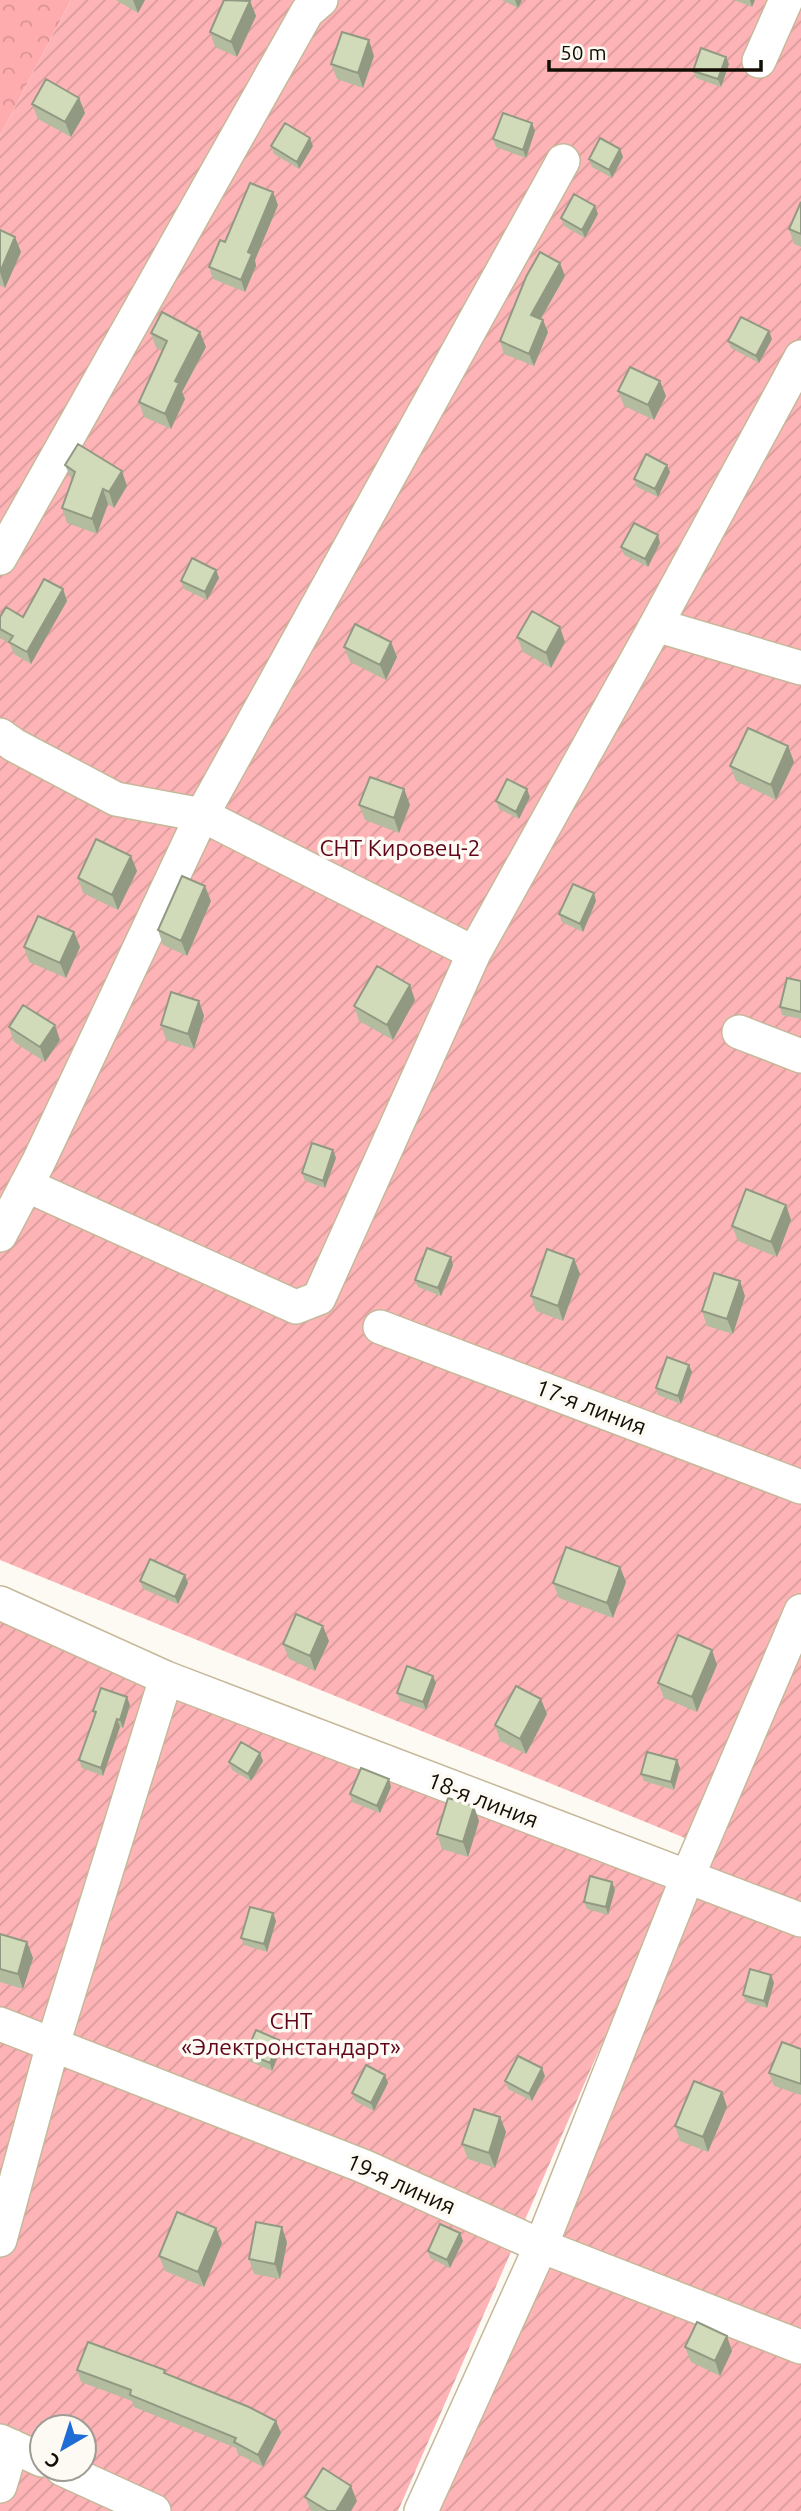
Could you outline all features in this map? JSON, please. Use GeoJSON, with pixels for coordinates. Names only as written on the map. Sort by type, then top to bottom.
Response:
{"type":"FeatureCollection","features":[{"type":"Feature","properties":{"kind":"street"},"geometry":{"type":"LineString","coordinates":[[0,558],[307,12],[321,0]]}},
{"type":"Feature","properties":{"kind":"street"},"geometry":{"type":"LineString","coordinates":[[759,61],[786,0]]}},
{"type":"Feature","properties":{"kind":"street"},"geometry":{"type":"LineString","coordinates":[[0,1235],[202,815],[563,161]]}},
{"type":"Feature","properties":{"kind":"street"},"geometry":{"type":"LineString","coordinates":[[26,1185],[296,1307],[319,1298],[474,953],[801,357]]}},
{"type":"Feature","properties":{"kind":"street"},"geometry":{"type":"LineString","coordinates":[[656,625],[801,668]]}},
{"type":"Feature","properties":{"kind":"street"},"geometry":{"type":"LineString","coordinates":[[0,735],[116,799],[202,815],[474,953]]}},
{"type":"Feature","properties":{"kind":"street"},"geometry":{"type":"LineString","coordinates":[[739,1032],[801,1056]]}},
{"type":"Feature","properties":{"kind":"street","name":"17-я линия"},"geometry":{"type":"LineString","coordinates":[[380,1327],[801,1487]]}},
{"type":"Feature","properties":{"kind":"street","name":"18-я линия"},"geometry":{"type":"LineString","coordinates":[[0,1603],[166,1678],[801,1920]]}},
{"type":"Feature","properties":{"kind":"street"},"geometry":{"type":"LineString","coordinates":[[421,2511],[541,2246],[687,1878],[801,1611]]}},
{"type":"Feature","properties":{"kind":"street"},"geometry":{"type":"LineString","coordinates":[[0,2240],[53,2044],[166,1678]]}},
{"type":"Feature","properties":{"kind":"street","name":"19-я линия"},"geometry":{"type":"LineString","coordinates":[[0,2024],[363,2166],[541,2246],[801,2347]]}},
{"type":"Feature","properties":{"kind":"street"},"geometry":{"type":"LineString","coordinates":[[0,2486],[6,2444],[28,2454]]}},
{"type":"Feature","properties":{"kind":"street"},"geometry":{"type":"LineString","coordinates":[[92,2483],[153,2511]]}},
{"type":"Feature","properties":{"kind":"green space"},"geometry":{"type":"Polygon","coordinates":[[[0,0],[71,0],[0,136],[0,0]]]}},
{"type":"Feature","properties":{"kind":"green space","name":"СНТ Кировец-2"},"geometry":{"type":"Polygon","coordinates":[[[71,0],[801,0],[801,2511],[427,2511],[717,1851],[0,1560],[0,136],[71,0]]]}},
{"type":"Feature","properties":{"kind":"green space","name":"СНТ «Электронстандарт»"},"geometry":{"type":"Polygon","coordinates":[[[0,1611],[678,1869],[398,2511],[0,2511],[0,1611]]]}},
{"type":"Feature","properties":{"kind":"building"},"geometry":{"type":"Polygon","coordinates":[[[224,0],[250,1],[231,42],[210,32],[224,0]]]}},
{"type":"Feature","properties":{"kind":"building"},"geometry":{"type":"Polygon","coordinates":[[[342,32],[369,40],[358,73],[331,64],[342,32]]]}},
{"type":"Feature","properties":{"kind":"building"},"geometry":{"type":"Polygon","coordinates":[[[701,48],[726,57],[718,79],[693,71],[701,48]]]}},
{"type":"Feature","properties":{"kind":"building"},"geometry":{"type":"Polygon","coordinates":[[[46,79],[79,98],[65,122],[32,104],[46,79]]]}},
{"type":"Feature","properties":{"kind":"building"},"geometry":{"type":"Polygon","coordinates":[[[503,113],[532,123],[523,150],[493,139],[503,113]]]}},
{"type":"Feature","properties":{"kind":"building"},"geometry":{"type":"Polygon","coordinates":[[[285,123],[310,138],[297,162],[271,146],[285,123]]]}},
{"type":"Feature","properties":{"kind":"building"},"geometry":{"type":"Polygon","coordinates":[[[600,138],[620,149],[609,170],[589,159],[600,138]]]}},
{"type":"Feature","properties":{"kind":"building"},"geometry":{"type":"Polygon","coordinates":[[[250,183],[273,192],[248,252],[252,254],[241,280],[209,267],[220,240],[225,242],[250,183]]]}},
{"type":"Feature","properties":{"kind":"building"},"geometry":{"type":"Polygon","coordinates":[[[574,194],[595,206],[582,230],[561,218],[574,194]]]}},
{"type":"Feature","properties":{"kind":"building"},"geometry":{"type":"Polygon","coordinates":[[[801,202],[801,234],[789,229],[801,202]]]}},
{"type":"Feature","properties":{"kind":"building"},"geometry":{"type":"Polygon","coordinates":[[[0,230],[15,237],[0,272],[0,230]]]}},
{"type":"Feature","properties":{"kind":"building"},"geometry":{"type":"Polygon","coordinates":[[[540,252],[560,263],[531,315],[543,320],[529,354],[500,341],[526,277],[540,252]]]}},
{"type":"Feature","properties":{"kind":"building"},"geometry":{"type":"Polygon","coordinates":[[[162,312],[200,332],[175,381],[179,383],[165,414],[139,402],[167,341],[151,333],[162,312]]]}},
{"type":"Feature","properties":{"kind":"building"},"geometry":{"type":"Polygon","coordinates":[[[741,317],[769,331],[756,356],[728,341],[741,317]]]}},
{"type":"Feature","properties":{"kind":"building"},"geometry":{"type":"Polygon","coordinates":[[[630,367],[660,381],[648,405],[618,391],[630,367]]]}},
{"type":"Feature","properties":{"kind":"building"},"geometry":{"type":"Polygon","coordinates":[[[78,444],[122,471],[109,492],[103,489],[92,519],[62,508],[75,472],[65,465],[78,444]]]}},
{"type":"Feature","properties":{"kind":"building"},"geometry":{"type":"Polygon","coordinates":[[[646,454],[667,465],[655,489],[634,479],[646,454]]]}},
{"type":"Feature","properties":{"kind":"building"},"geometry":{"type":"Polygon","coordinates":[[[634,523],[658,535],[645,559],[621,547],[634,523]]]}},
{"type":"Feature","properties":{"kind":"building"},"geometry":{"type":"Polygon","coordinates":[[[192,558],[216,570],[205,592],[181,581],[192,558]]]}},
{"type":"Feature","properties":{"kind":"building"},"geometry":{"type":"Polygon","coordinates":[[[44,579],[63,589],[27,652],[9,642],[13,636],[0,629],[0,617],[6,607],[23,617],[44,579]]]}},
{"type":"Feature","properties":{"kind":"building"},"geometry":{"type":"Polygon","coordinates":[[[532,611],[560,627],[546,653],[517,637],[532,611]]]}},
{"type":"Feature","properties":{"kind":"building"},"geometry":{"type":"Polygon","coordinates":[[[355,624],[391,642],[380,665],[344,647],[355,624]]]}},
{"type":"Feature","properties":{"kind":"building"},"geometry":{"type":"Polygon","coordinates":[[[748,728],[788,746],[771,785],[730,766],[748,728]]]}},
{"type":"Feature","properties":{"kind":"building"},"geometry":{"type":"Polygon","coordinates":[[[370,777],[404,789],[394,818],[359,805],[370,777]]]}},
{"type":"Feature","properties":{"kind":"building"},"geometry":{"type":"Polygon","coordinates":[[[507,779],[527,789],[516,812],[496,801],[507,779]]]}},
{"type":"Feature","properties":{"kind":"building"},"geometry":{"type":"Polygon","coordinates":[[[96,839],[131,856],[112,895],[78,878],[96,839]]]}},
{"type":"Feature","properties":{"kind":"building"},"geometry":{"type":"Polygon","coordinates":[[[182,876],[205,886],[181,941],[158,930],[182,876]]]}},
{"type":"Feature","properties":{"kind":"building"},"geometry":{"type":"Polygon","coordinates":[[[573,884],[594,893],[580,924],[559,914],[573,884]]]}},
{"type":"Feature","properties":{"kind":"building"},"geometry":{"type":"Polygon","coordinates":[[[38,916],[74,932],[60,963],[24,947],[38,916]]]}},
{"type":"Feature","properties":{"kind":"building"},"geometry":{"type":"Polygon","coordinates":[[[377,966],[410,985],[387,1025],[354,1006],[377,966]]]}},
{"type":"Feature","properties":{"kind":"building"},"geometry":{"type":"Polygon","coordinates":[[[787,978],[801,981],[801,1012],[780,1007],[787,978]]]}},
{"type":"Feature","properties":{"kind":"building"},"geometry":{"type":"Polygon","coordinates":[[[171,992],[199,1001],[188,1034],[161,1025],[171,992]]]}},
{"type":"Feature","properties":{"kind":"building"},"geometry":{"type":"Polygon","coordinates":[[[23,1005],[55,1025],[40,1047],[9,1027],[23,1005]]]}},
{"type":"Feature","properties":{"kind":"building"},"geometry":{"type":"Polygon","coordinates":[[[312,1143],[333,1150],[323,1181],[302,1173],[312,1143]]]}},
{"type":"Feature","properties":{"kind":"building"},"geometry":{"type":"Polygon","coordinates":[[[746,1189],[786,1205],[771,1242],[732,1226],[746,1189]]]}},
{"type":"Feature","properties":{"kind":"building"},"geometry":{"type":"Polygon","coordinates":[[[427,1248],[451,1257],[438,1288],[415,1280],[427,1248]]]}},
{"type":"Feature","properties":{"kind":"building"},"geometry":{"type":"Polygon","coordinates":[[[547,1249],[574,1259],[558,1306],[531,1296],[547,1249]]]}},
{"type":"Feature","properties":{"kind":"building"},"geometry":{"type":"Polygon","coordinates":[[[714,1273],[740,1281],[727,1319],[702,1311],[714,1273]]]}},
{"type":"Feature","properties":{"kind":"building"},"geometry":{"type":"Polygon","coordinates":[[[667,1357],[689,1365],[678,1396],[656,1388],[667,1357]]]}},
{"type":"Feature","properties":{"kind":"building"},"geometry":{"type":"Polygon","coordinates":[[[566,1547],[620,1567],[607,1603],[553,1583],[566,1547]]]}},
{"type":"Feature","properties":{"kind":"building"},"geometry":{"type":"Polygon","coordinates":[[[150,1559],[185,1575],[175,1597],[140,1581],[150,1559]]]}},
{"type":"Feature","properties":{"kind":"building"},"geometry":{"type":"Polygon","coordinates":[[[296,1614],[323,1626],[310,1656],[283,1644],[296,1614]]]}},
{"type":"Feature","properties":{"kind":"building"},"geometry":{"type":"Polygon","coordinates":[[[678,1635],[712,1650],[692,1697],[658,1683],[678,1635]]]}},
{"type":"Feature","properties":{"kind":"building"},"geometry":{"type":"Polygon","coordinates":[[[407,1666],[433,1676],[423,1702],[397,1693],[407,1666]]]}},
{"type":"Feature","properties":{"kind":"building"},"geometry":{"type":"Polygon","coordinates":[[[516,1686],[541,1699],[520,1739],[495,1725],[516,1686]]]}},
{"type":"Feature","properties":{"kind":"building"},"geometry":{"type":"Polygon","coordinates":[[[101,1688],[127,1697],[101,1768],[79,1760],[96,1712],[93,1711],[101,1688]]]}},
{"type":"Feature","properties":{"kind":"building"},"geometry":{"type":"Polygon","coordinates":[[[241,1742],[260,1753],[248,1774],[229,1762],[241,1742]]]}},
{"type":"Feature","properties":{"kind":"building"},"geometry":{"type":"Polygon","coordinates":[[[647,1752],[677,1760],[671,1782],[641,1774],[647,1752]]]}},
{"type":"Feature","properties":{"kind":"building"},"geometry":{"type":"Polygon","coordinates":[[[361,1768],[389,1779],[377,1806],[350,1794],[361,1768]]]}},
{"type":"Feature","properties":{"kind":"building"},"geometry":{"type":"Polygon","coordinates":[[[448,1798],[474,1806],[463,1842],[437,1834],[448,1798]]]}},
{"type":"Feature","properties":{"kind":"building"},"geometry":{"type":"Polygon","coordinates":[[[590,1876],[612,1882],[606,1907],[584,1902],[590,1876]]]}},
{"type":"Feature","properties":{"kind":"building"},"geometry":{"type":"Polygon","coordinates":[[[250,1907],[273,1913],[264,1944],[241,1938],[250,1907]]]}},
{"type":"Feature","properties":{"kind":"building"},"geometry":{"type":"Polygon","coordinates":[[[0,1934],[27,1942],[18,1974],[0,1969],[0,1934]]]}},
{"type":"Feature","properties":{"kind":"building"},"geometry":{"type":"Polygon","coordinates":[[[750,1969],[771,1975],[764,2001],[743,1995],[750,1969]]]}},
{"type":"Feature","properties":{"kind":"building"},"geometry":{"type":"Polygon","coordinates":[[[256,2030],[279,2040],[270,2063],[246,2053],[256,2030]]]}},
{"type":"Feature","properties":{"kind":"building"},"geometry":{"type":"Polygon","coordinates":[[[782,2042],[801,2049],[801,2084],[769,2073],[782,2042]]]}},
{"type":"Feature","properties":{"kind":"building"},"geometry":{"type":"Polygon","coordinates":[[[518,2056],[542,2068],[529,2094],[505,2081],[518,2056]]]}},
{"type":"Feature","properties":{"kind":"building"},"geometry":{"type":"Polygon","coordinates":[[[366,2065],[385,2075],[371,2103],[352,2093],[366,2065]]]}},
{"type":"Feature","properties":{"kind":"building"},"geometry":{"type":"Polygon","coordinates":[[[694,2081],[722,2092],[703,2137],[675,2126],[694,2081]]]}},
{"type":"Feature","properties":{"kind":"building"},"geometry":{"type":"Polygon","coordinates":[[[474,2109],[500,2117],[489,2153],[462,2144],[474,2109]]]}},
{"type":"Feature","properties":{"kind":"building"},"geometry":{"type":"Polygon","coordinates":[[[177,2212],[216,2228],[198,2272],[159,2256],[177,2212]]]}},
{"type":"Feature","properties":{"kind":"building"},"geometry":{"type":"Polygon","coordinates":[[[256,2222],[282,2227],[275,2264],[249,2259],[256,2222]]]}},
{"type":"Feature","properties":{"kind":"building"},"geometry":{"type":"Polygon","coordinates":[[[440,2224],[460,2233],[447,2260],[428,2251],[440,2224]]]}},
{"type":"Feature","properties":{"kind":"building"},"geometry":{"type":"Polygon","coordinates":[[[697,2322],[727,2336],[715,2361],[685,2347],[697,2322]]]}},
{"type":"Feature","properties":{"kind":"building"},"geometry":{"type":"Polygon","coordinates":[[[88,2342],[165,2370],[164,2373],[249,2407],[276,2421],[258,2455],[234,2442],[236,2438],[130,2395],[131,2390],[77,2370],[88,2342]]]}},
{"type":"Feature","properties":{"kind":"building"},"geometry":{"type":"Polygon","coordinates":[[[323,2468],[351,2486],[336,2511],[328,2511],[305,2497],[323,2468]]]}}]}
